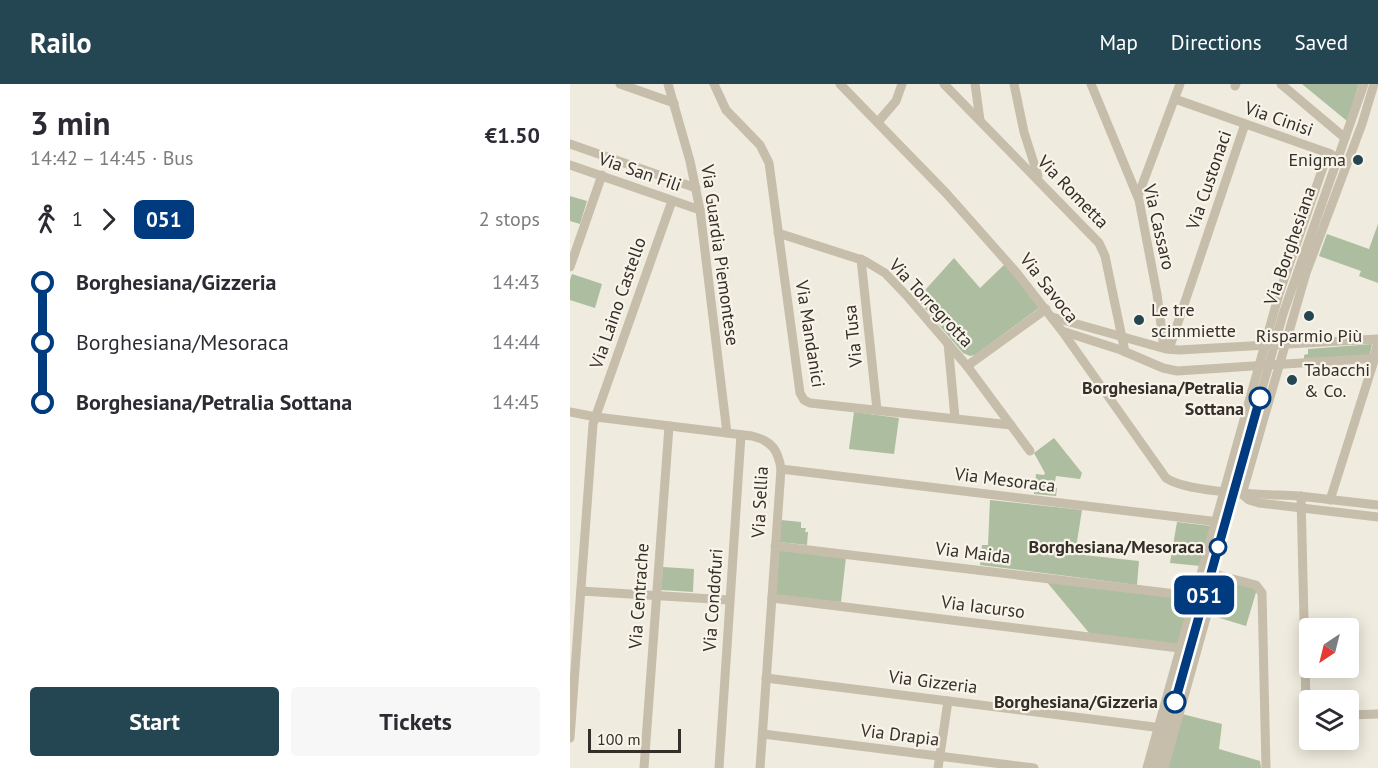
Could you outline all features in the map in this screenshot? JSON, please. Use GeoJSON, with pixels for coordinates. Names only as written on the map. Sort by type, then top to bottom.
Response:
{"type":"FeatureCollection","features":[{"type":"Feature","properties":{"kind":"street"},"geometry":{"type":"LineString","coordinates":[[620,84],[674,103]]}},
{"type":"Feature","properties":{"kind":"street","name":"Via Guardia Piemontese"},"geometry":{"type":"LineString","coordinates":[[668,84],[690,161],[700,210],[726,433]]}},
{"type":"Feature","properties":{"kind":"street","name":"Via Mandanici"},"geometry":{"type":"LineString","coordinates":[[714,84],[726,110],[757,142],[767,156],[801,397],[810,403],[1011,424]]}},
{"type":"Feature","properties":{"kind":"street","name":"Via Savoca"},"geometry":{"type":"LineString","coordinates":[[840,84],[974,223],[1049,313],[1164,475],[1179,485],[1233,492]]}},
{"type":"Feature","properties":{"kind":"street"},"geometry":{"type":"LineString","coordinates":[[878,122],[898,99],[902,84]]}},
{"type":"Feature","properties":{"kind":"street","name":"Via Rometta"},"geometry":{"type":"LineString","coordinates":[[944,84],[1094,237],[1102,248],[1125,352]]}},
{"type":"Feature","properties":{"kind":"street"},"geometry":{"type":"LineString","coordinates":[[975,84],[980,121]]}},
{"type":"Feature","properties":{"kind":"street"},"geometry":{"type":"LineString","coordinates":[[1014,84],[1025,138],[1040,182]]}},
{"type":"Feature","properties":{"kind":"street","name":"Via Cassaro"},"geometry":{"type":"LineString","coordinates":[[1091,84],[1138,196],[1167,348]]}},
{"type":"Feature","properties":{"kind":"street"},"geometry":{"type":"LineString","coordinates":[[1138,196],[1180,84]]}},
{"type":"Feature","properties":{"kind":"street"},"geometry":{"type":"LineString","coordinates":[[1281,84],[1345,138]]}},
{"type":"Feature","properties":{"kind":"street","name":"Via Borghesiana"},"geometry":{"type":"LineString","coordinates":[[1156,768],[1163,728],[1220,522],[1233,492],[1293,283],[1364,84]]}},
{"type":"Feature","properties":{"kind":"street","name":"Via Borghesiana"},"geometry":{"type":"LineString","coordinates":[[1274,346],[1306,273],[1362,124],[1374,84]]}},
{"type":"Feature","properties":{"kind":"street","name":"Via Cinisi"},"geometry":{"type":"LineString","coordinates":[[1175,99],[1339,157]]}},
{"type":"Feature","properties":{"kind":"street","name":"Via Custonaci"},"geometry":{"type":"LineString","coordinates":[[1167,348],[1245,124]]}},
{"type":"Feature","properties":{"kind":"street","name":"Via San Fili"},"geometry":{"type":"LineString","coordinates":[[570,144],[696,188]]}},
{"type":"Feature","properties":{"kind":"street","name":"Via Borghesiana"},"geometry":{"type":"LineString","coordinates":[[1233,492],[1274,346],[1279,294],[1328,153]]}},
{"type":"Feature","properties":{"kind":"street","name":"Via San Fili"},"geometry":{"type":"LineString","coordinates":[[570,165],[700,210]]}},
{"type":"Feature","properties":{"kind":"street"},"geometry":{"type":"LineString","coordinates":[[570,267],[602,176]]}},
{"type":"Feature","properties":{"kind":"street","name":"Via Laino Castello"},"geometry":{"type":"LineString","coordinates":[[570,738],[593,424],[672,201]]}},
{"type":"Feature","properties":{"kind":"street","name":"Via Torregrotta"},"geometry":{"type":"LineString","coordinates":[[778,233],[872,264],[888,276],[967,366],[1049,313]]}},
{"type":"Feature","properties":{"kind":"street","name":"Via Tusa"},"geometry":{"type":"LineString","coordinates":[[861,259],[878,410]]}},
{"type":"Feature","properties":{"kind":"street"},"geometry":{"type":"LineString","coordinates":[[1049,313],[1167,348],[1200,350],[1378,340],[1376,358],[1330,500]]}},
{"type":"Feature","properties":{"kind":"street"},"geometry":{"type":"LineString","coordinates":[[1062,331],[1174,371],[1376,358]]}},
{"type":"Feature","properties":{"kind":"street"},"geometry":{"type":"LineString","coordinates":[[948,343],[955,418]]}},
{"type":"Feature","properties":{"kind":"street"},"geometry":{"type":"LineString","coordinates":[[967,366],[1030,451]]}},
{"type":"Feature","properties":{"kind":"street","name":"Via Sellia"},"geometry":{"type":"LineString","coordinates":[[570,412],[761,438],[772,445],[778,453],[781,469],[760,768]]}},
{"type":"Feature","properties":{"kind":"street","name":"Via Centrache"},"geometry":{"type":"LineString","coordinates":[[644,768],[669,426]]}},
{"type":"Feature","properties":{"kind":"street","name":"Via Condofuri"},"geometry":{"type":"LineString","coordinates":[[719,768],[741,435]]}},
{"type":"Feature","properties":{"kind":"street","name":"Via Mesoraca"},"geometry":{"type":"LineString","coordinates":[[781,469],[1220,522]]}},
{"type":"Feature","properties":{"kind":"street"},"geometry":{"type":"LineString","coordinates":[[1233,492],[1301,496],[1378,505]]}},
{"type":"Feature","properties":{"kind":"street"},"geometry":{"type":"LineString","coordinates":[[1233,492],[1254,502],[1378,517]]}},
{"type":"Feature","properties":{"kind":"street"},"geometry":{"type":"LineString","coordinates":[[1301,496],[1306,690]]}},
{"type":"Feature","properties":{"kind":"street","name":"Via Borghesiana"},"geometry":{"type":"LineString","coordinates":[[1164,768],[1214,574],[1220,522]]}},
{"type":"Feature","properties":{"kind":"street","name":"Via Maida"},"geometry":{"type":"LineString","coordinates":[[775,546],[1200,597]]}},
{"type":"Feature","properties":{"kind":"street"},"geometry":{"type":"LineString","coordinates":[[1214,574],[1256,585],[1262,593],[1266,768]]}},
{"type":"Feature","properties":{"kind":"street","name":"Via Borghesiana"},"geometry":{"type":"LineString","coordinates":[[1200,597],[1214,574]]}},
{"type":"Feature","properties":{"kind":"street"},"geometry":{"type":"LineString","coordinates":[[580,591],[729,600]]}},
{"type":"Feature","properties":{"kind":"street","name":"Via Iacurso"},"geometry":{"type":"LineString","coordinates":[[772,598],[1185,649]]}},
{"type":"Feature","properties":{"kind":"street","name":"Via Gizzeria"},"geometry":{"type":"LineString","coordinates":[[766,678],[1163,728]]}},
{"type":"Feature","properties":{"kind":"street"},"geometry":{"type":"LineString","coordinates":[[938,768],[948,700]]}},
{"type":"Feature","properties":{"kind":"street"},"geometry":{"type":"LineString","coordinates":[[1359,715],[1378,714]]}},
{"type":"Feature","properties":{"kind":"street","name":"Via Borghesiana"},"geometry":{"type":"LineString","coordinates":[[1147,768],[1163,728]]}},
{"type":"Feature","properties":{"kind":"street","name":"Via Drapia"},"geometry":{"type":"LineString","coordinates":[[763,734],[1034,768]]}},
{"type":"Feature","properties":{"kind":"green space"},"geometry":{"type":"Polygon","coordinates":[[[1302,84],[1359,84],[1347,121],[1302,84]]]}},
{"type":"Feature","properties":{"kind":"green space"},"geometry":{"type":"Polygon","coordinates":[[[570,196],[587,201],[580,224],[570,221],[570,196]]]}},
{"type":"Feature","properties":{"kind":"green space"},"geometry":{"type":"Polygon","coordinates":[[[1378,224],[1378,283],[1359,276],[1361,271],[1319,256],[1327,234],[1369,249],[1378,224]]]}},
{"type":"Feature","properties":{"kind":"green space"},"geometry":{"type":"Polygon","coordinates":[[[954,258],[980,288],[1005,264],[1039,308],[975,355],[970,356],[963,353],[917,299],[954,258]]]}},
{"type":"Feature","properties":{"kind":"green space"},"geometry":{"type":"Polygon","coordinates":[[[572,274],[602,284],[595,308],[570,300],[572,274]]]}},
{"type":"Feature","properties":{"kind":"green space"},"geometry":{"type":"Polygon","coordinates":[[[1372,344],[1370,355],[1304,359],[1304,355],[1308,354],[1308,349],[1372,344]]]}},
{"type":"Feature","properties":{"kind":"green space"},"geometry":{"type":"Polygon","coordinates":[[[854,412],[899,418],[894,454],[849,449],[854,412]]]}},
{"type":"Feature","properties":{"kind":"green space"},"geometry":{"type":"Polygon","coordinates":[[[1054,438],[1082,473],[1080,479],[1056,476],[1054,487],[1057,488],[1056,496],[1034,494],[1036,474],[1044,475],[1045,473],[1034,453],[1054,438]]]}},
{"type":"Feature","properties":{"kind":"green space"},"geometry":{"type":"Polygon","coordinates":[[[990,500],[1082,510],[1075,554],[1139,561],[1137,585],[980,565],[982,545],[988,545],[990,500]]]}},
{"type":"Feature","properties":{"kind":"green space"},"geometry":{"type":"Polygon","coordinates":[[[781,520],[801,522],[801,528],[806,528],[805,532],[808,532],[807,545],[779,542],[781,520]]]}},
{"type":"Feature","properties":{"kind":"green space"},"geometry":{"type":"Polygon","coordinates":[[[1177,522],[1211,526],[1200,566],[1170,563],[1177,522]]]}},
{"type":"Feature","properties":{"kind":"green space"},"geometry":{"type":"Polygon","coordinates":[[[779,550],[846,557],[841,602],[775,596],[779,550]]]}},
{"type":"Feature","properties":{"kind":"green space"},"geometry":{"type":"Polygon","coordinates":[[[663,567],[694,569],[693,592],[661,590],[663,567]]]}},
{"type":"Feature","properties":{"kind":"green space"},"geometry":{"type":"Polygon","coordinates":[[[1220,579],[1257,589],[1246,626],[1210,615],[1220,579]]]}},
{"type":"Feature","properties":{"kind":"green space"},"geometry":{"type":"Polygon","coordinates":[[[1046,581],[1192,598],[1178,644],[1090,634],[1046,581]]]}},
{"type":"Feature","properties":{"kind":"green space"},"geometry":{"type":"Polygon","coordinates":[[[1182,714],[1222,724],[1219,749],[1260,761],[1261,768],[1167,768],[1182,714]]]}},
{"type":"Feature","properties":{"kind":"bus line","name":"051"},"geometry":{"type":"LineString","coordinates":[[1175,702],[1260,398]]}},
{"type":"Feature","properties":{"kind":"place","name":"Enigma"},"geometry":{"type":"Point","coordinates":[1358,160]}},
{"type":"Feature","properties":{"kind":"place","name":"Risparmio Più"},"geometry":{"type":"Point","coordinates":[1309,316]}},
{"type":"Feature","properties":{"kind":"place","name":"Le tre scimmiette"},"geometry":{"type":"Point","coordinates":[1139,320]}},
{"type":"Feature","properties":{"kind":"place","name":"Tabacchi & Co."},"geometry":{"type":"Point","coordinates":[1292,380]}},
{"type":"Feature","properties":{"kind":"place","name":"Borghesiana/Petralia Sottana"},"geometry":{"type":"Point","coordinates":[1260,398]}},
{"type":"Feature","properties":{"kind":"place","name":"Borghesiana/Mesoraca"},"geometry":{"type":"Point","coordinates":[1218,547]}},
{"type":"Feature","properties":{"kind":"place","name":"Borghesiana/Gizzeria"},"geometry":{"type":"Point","coordinates":[1175,702]}}]}
